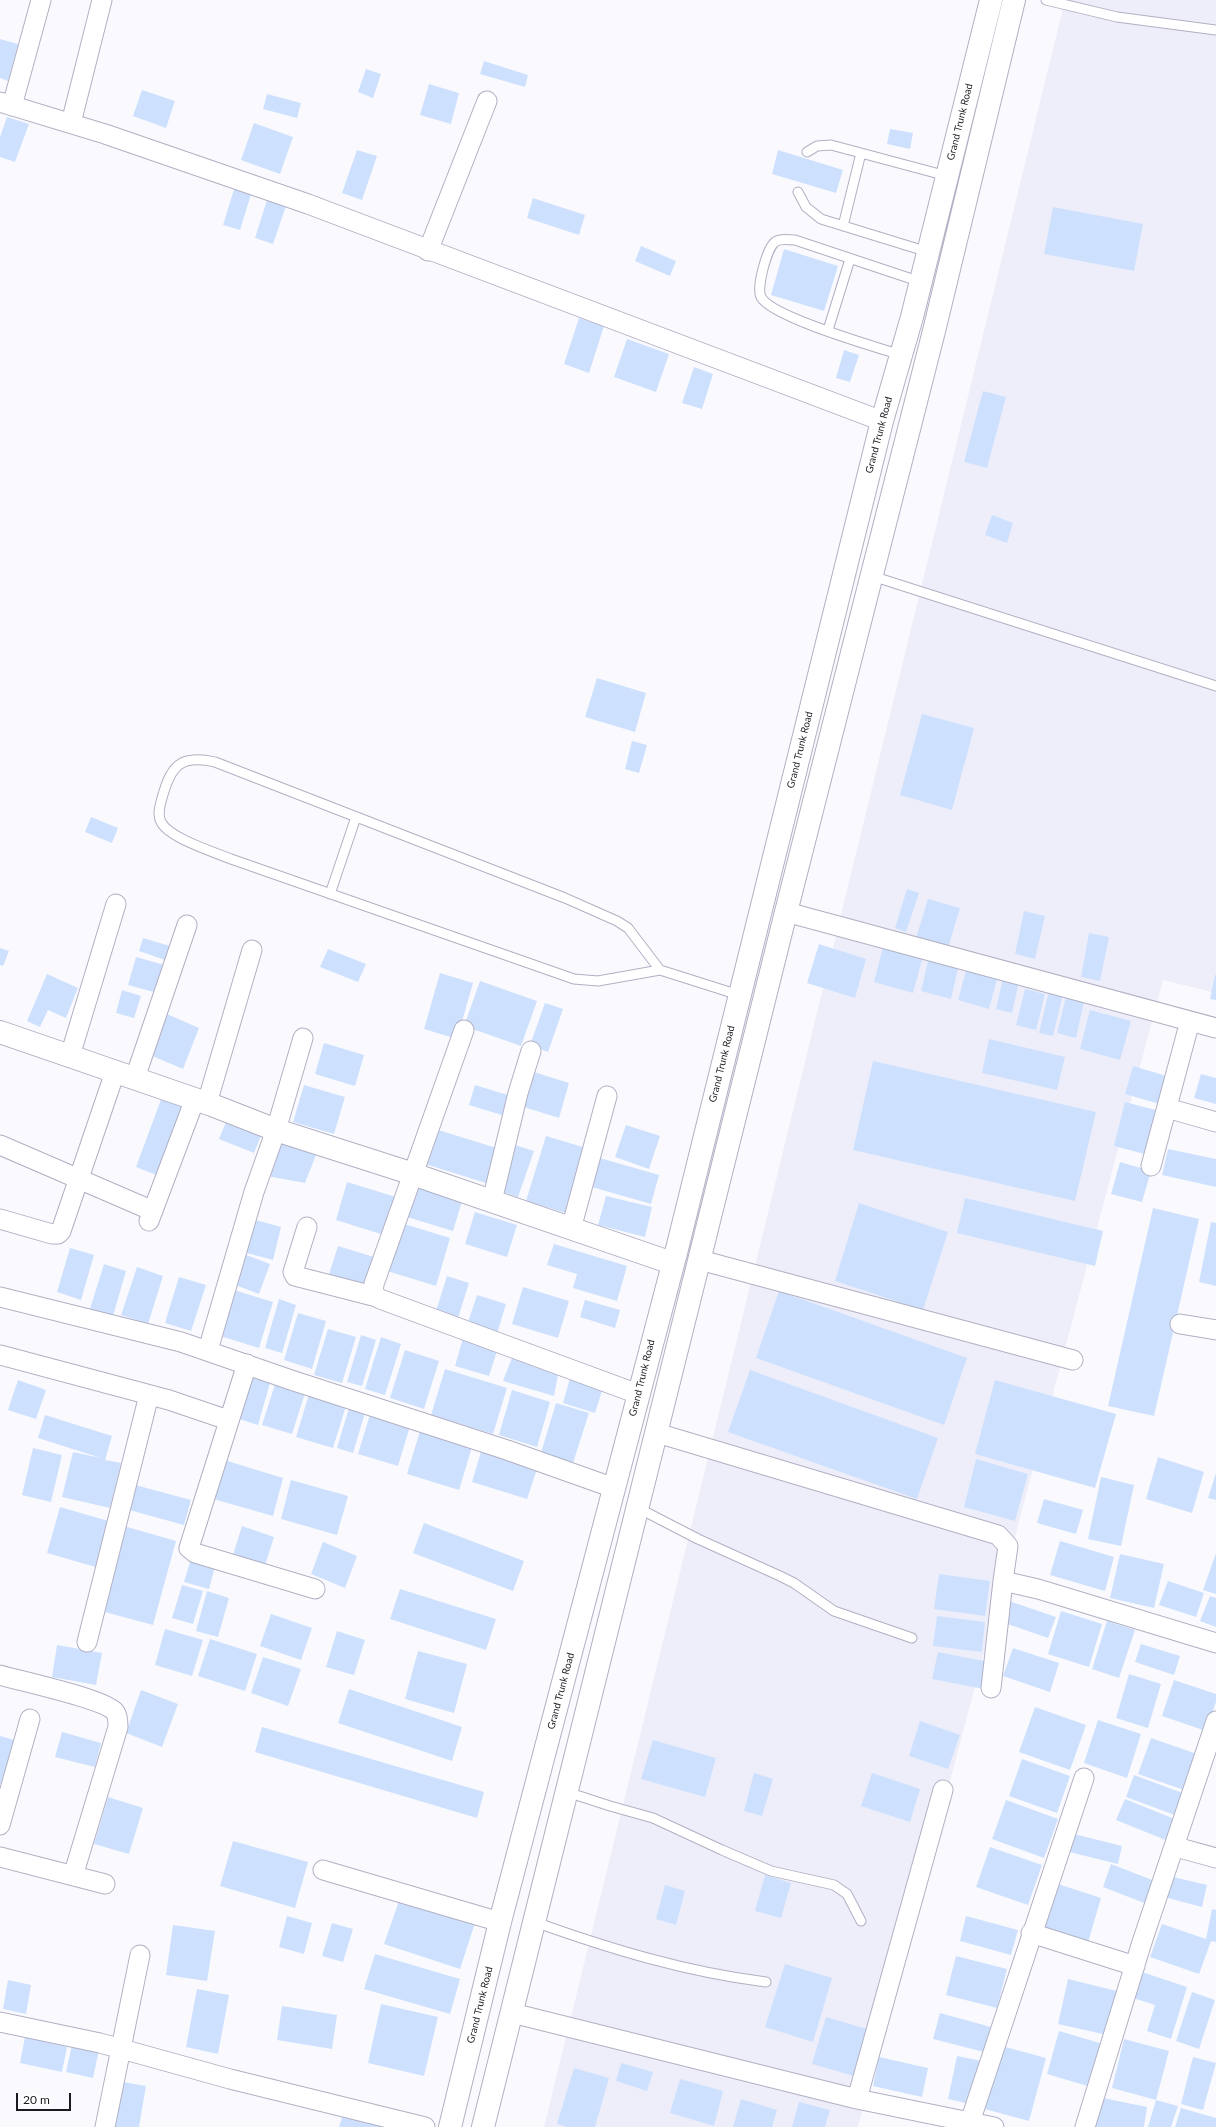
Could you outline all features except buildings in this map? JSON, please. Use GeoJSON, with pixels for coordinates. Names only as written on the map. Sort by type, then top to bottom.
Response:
{"type":"FeatureCollection","features":[{"type":"Feature","properties":{"kind":"main road","name":"Grand Trunk Road"},"geometry":{"type":"LineString","coordinates":[[450,2127],[500,1922],[672,1263],[882,421],[921,282],[991,0]]}},
{"type":"Feature","properties":{"kind":"main road"},"geometry":{"type":"LineString","coordinates":[[483,2127],[568,1792],[786,912],[935,327],[1014,0]]}},
{"type":"Feature","properties":{"kind":"main road"},"geometry":{"type":"LineString","coordinates":[[0,1032],[201,1101],[276,1130],[414,1174],[672,1263]]}},
{"type":"Feature","properties":{"kind":"street"},"geometry":{"type":"LineString","coordinates":[[41,0],[6,104],[71,123],[302,202],[428,251],[882,421]]}},
{"type":"Feature","properties":{"kind":"street"},"geometry":{"type":"LineString","coordinates":[[71,123],[102,0]]}},
{"type":"Feature","properties":{"kind":"street"},"geometry":{"type":"LineString","coordinates":[[428,251],[487,102]]}},
{"type":"Feature","properties":{"kind":"street"},"geometry":{"type":"LineString","coordinates":[[70,1056],[116,904]]}},
{"type":"Feature","properties":{"kind":"street"},"geometry":{"type":"LineString","coordinates":[[786,912],[1216,1028]]}},
{"type":"Feature","properties":{"kind":"street"},"geometry":{"type":"LineString","coordinates":[[0,1219],[58,1234],[64,1226],[78,1178],[125,1075],[186,925]]}},
{"type":"Feature","properties":{"kind":"street"},"geometry":{"type":"LineString","coordinates":[[0,1145],[78,1178],[151,1216],[201,1101],[252,950]]}},
{"type":"Feature","properties":{"kind":"street"},"geometry":{"type":"LineString","coordinates":[[1152,1166],[1190,1022]]}},
{"type":"Feature","properties":{"kind":"street"},"geometry":{"type":"LineString","coordinates":[[377,1297],[373,1294],[374,1284],[464,1030]]}},
{"type":"Feature","properties":{"kind":"street"},"geometry":{"type":"LineString","coordinates":[[208,1350],[254,1192],[276,1130],[303,1038]]}},
{"type":"Feature","properties":{"kind":"street"},"geometry":{"type":"LineString","coordinates":[[492,1201],[531,1051]]}},
{"type":"Feature","properties":{"kind":"street"},"geometry":{"type":"LineString","coordinates":[[571,1229],[607,1096]]}},
{"type":"Feature","properties":{"kind":"street"},"geometry":{"type":"LineString","coordinates":[[1167,1108],[1216,1122]]}},
{"type":"Feature","properties":{"kind":"street"},"geometry":{"type":"LineString","coordinates":[[307,1227],[293,1272],[295,1276],[377,1297],[638,1394]]}},
{"type":"Feature","properties":{"kind":"street"},"geometry":{"type":"LineString","coordinates":[[700,1260],[1073,1360]]}},
{"type":"Feature","properties":{"kind":"street"},"geometry":{"type":"LineString","coordinates":[[0,1297],[60,1311],[208,1350],[290,1380],[507,1450],[614,1488]]}},
{"type":"Feature","properties":{"kind":"street"},"geometry":{"type":"LineString","coordinates":[[1180,1324],[1216,1330]]}},
{"type":"Feature","properties":{"kind":"street"},"geometry":{"type":"LineString","coordinates":[[0,1355],[149,1395],[228,1420]]}},
{"type":"Feature","properties":{"kind":"street"},"geometry":{"type":"LineString","coordinates":[[247,1364],[228,1420],[189,1548],[194,1553],[315,1589]]}},
{"type":"Feature","properties":{"kind":"street"},"geometry":{"type":"LineString","coordinates":[[87,1642],[149,1395]]}},
{"type":"Feature","properties":{"kind":"street"},"geometry":{"type":"LineString","coordinates":[[657,1434],[998,1535],[1008,1546],[991,1688]]}},
{"type":"Feature","properties":{"kind":"street"},"geometry":{"type":"LineString","coordinates":[[1004,1581],[1038,1588],[1216,1643]]}},
{"type":"Feature","properties":{"kind":"street"},"geometry":{"type":"LineString","coordinates":[[0,1675],[109,1707],[115,1712],[118,1719],[118,1727],[73,1876]]}},
{"type":"Feature","properties":{"kind":"street"},"geometry":{"type":"LineString","coordinates":[[0,1825],[30,1719]]}},
{"type":"Feature","properties":{"kind":"street"},"geometry":{"type":"LineString","coordinates":[[1085,2127],[1135,1966],[1176,1846],[1216,1721]]}},
{"type":"Feature","properties":{"kind":"street"},"geometry":{"type":"LineString","coordinates":[[970,2122],[1031,1933],[1084,1778]]}},
{"type":"Feature","properties":{"kind":"street"},"geometry":{"type":"LineString","coordinates":[[857,2099],[943,1790]]}},
{"type":"Feature","properties":{"kind":"street"},"geometry":{"type":"LineString","coordinates":[[1176,1846],[1216,1858]]}},
{"type":"Feature","properties":{"kind":"street"},"geometry":{"type":"LineString","coordinates":[[0,1857],[105,1884]]}},
{"type":"Feature","properties":{"kind":"street"},"geometry":{"type":"LineString","coordinates":[[324,1870],[500,1922]]}},
{"type":"Feature","properties":{"kind":"street"},"geometry":{"type":"LineString","coordinates":[[1031,1933],[1135,1966]]}},
{"type":"Feature","properties":{"kind":"street"},"geometry":{"type":"LineString","coordinates":[[105,2127],[140,1955]]}},
{"type":"Feature","properties":{"kind":"street"},"geometry":{"type":"LineString","coordinates":[[512,2013],[857,2099],[994,2127]]}},
{"type":"Feature","properties":{"kind":"street"},"geometry":{"type":"LineString","coordinates":[[0,2022],[121,2048],[230,2079],[425,2127]]}},
{"type":"Feature","properties":{"kind":"lane"},"geometry":{"type":"LineString","coordinates":[[1046,0],[1117,17],[1216,30]]}},
{"type":"Feature","properties":{"kind":"lane"},"geometry":{"type":"LineString","coordinates":[[807,152],[816,146],[831,145],[947,176]]}},
{"type":"Feature","properties":{"kind":"lane"},"geometry":{"type":"LineString","coordinates":[[843,226],[861,153]]}},
{"type":"Feature","properties":{"kind":"lane"},"geometry":{"type":"LineString","coordinates":[[798,192],[806,207],[822,219],[928,252]]}},
{"type":"Feature","properties":{"kind":"lane"},"geometry":{"type":"LineString","coordinates":[[901,355],[828,330],[772,307],[761,297],[759,286],[768,253],[773,244],[780,240],[795,240],[850,260],[921,282]]}},
{"type":"Feature","properties":{"kind":"lane"},"geometry":{"type":"LineString","coordinates":[[828,330],[850,260]]}},
{"type":"Feature","properties":{"kind":"lane"},"geometry":{"type":"LineString","coordinates":[[872,576],[1216,686]]}},
{"type":"Feature","properties":{"kind":"lane"},"geometry":{"type":"LineString","coordinates":[[660,970],[637,937],[618,921],[565,898],[215,762],[203,759],[188,760],[180,763],[173,770],[167,780],[159,811],[161,822],[168,830],[231,859],[574,979],[586,982],[598,981],[660,970],[739,995]]}},
{"type":"Feature","properties":{"kind":"lane"},"geometry":{"type":"LineString","coordinates":[[330,894],[356,817]]}},
{"type":"Feature","properties":{"kind":"lane"},"geometry":{"type":"LineString","coordinates":[[638,1508],[691,1536],[784,1578],[834,1611],[912,1638]]}},
{"type":"Feature","properties":{"kind":"lane"},"geometry":{"type":"LineString","coordinates":[[568,1792],[599,1803],[654,1818],[771,1871],[834,1885],[847,1894],[861,1921]]}},
{"type":"Feature","properties":{"kind":"lane"},"geometry":{"type":"LineString","coordinates":[[535,1922],[617,1951],[722,1976],[766,1982]]}},
{"type":"Feature","properties":{"kind":"shaded area"},"geometry":{"type":"Polygon","coordinates":[[[1065,0],[1216,0],[1216,993],[1163,980],[858,2127],[544,2127],[1065,0]]]}}]}
